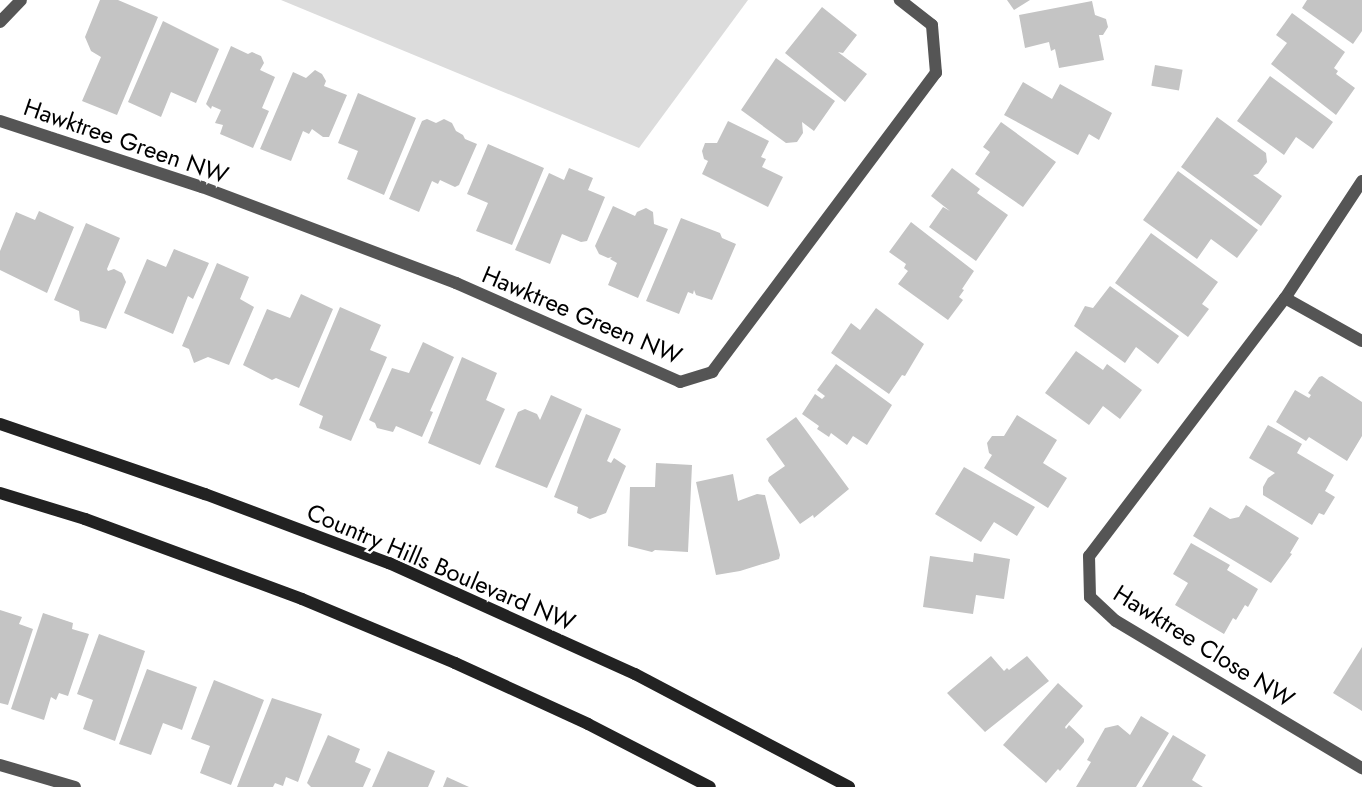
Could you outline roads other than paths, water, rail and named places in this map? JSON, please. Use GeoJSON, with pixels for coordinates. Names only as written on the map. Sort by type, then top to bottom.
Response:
{"type":"FeatureCollection","features":[{"type":"Feature","properties":{"kind":"main road","name":"Country Hills Boulevard NW"},"geometry":{"type":"LineString","coordinates":[[0,424],[205,494],[389,563],[635,674],[849,787]]}},
{"type":"Feature","properties":{"kind":"main road"},"geometry":{"type":"LineString","coordinates":[[0,493],[85,519],[324,608],[454,663],[588,724],[710,787]]}},
{"type":"Feature","properties":{"kind":"street"},"geometry":{"type":"LineString","coordinates":[[0,22],[21,0]]}},
{"type":"Feature","properties":{"kind":"street","name":"Hawktree Green NW"},"geometry":{"type":"LineString","coordinates":[[0,121],[202,188],[456,283],[680,382],[712,372],[936,73],[932,25],[900,0]]}},
{"type":"Feature","properties":{"kind":"street","name":"Hawktree Close NW"},"geometry":{"type":"LineString","coordinates":[[1362,180],[1285,298],[1089,556],[1090,597],[1116,621],[1362,768]]}},
{"type":"Feature","properties":{"kind":"street"},"geometry":{"type":"LineString","coordinates":[[1285,298],[1362,341]]}},
{"type":"Feature","properties":{"kind":"street"},"geometry":{"type":"LineString","coordinates":[[0,765],[75,787]]}}]}
